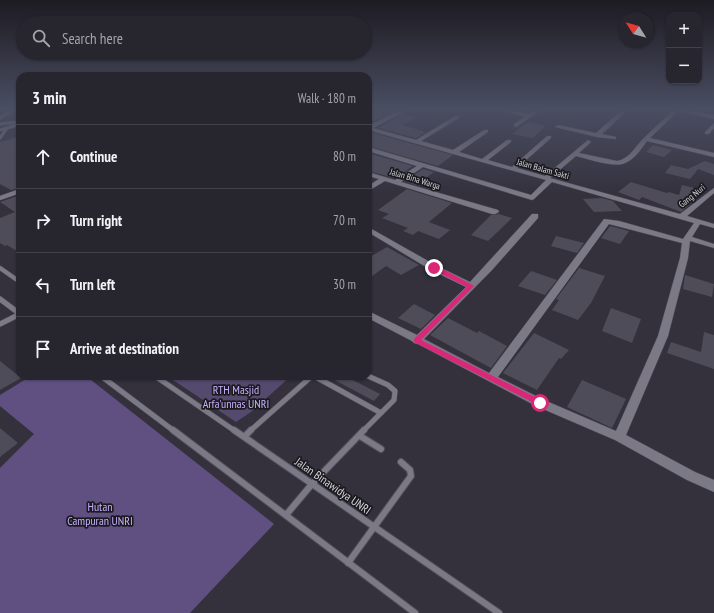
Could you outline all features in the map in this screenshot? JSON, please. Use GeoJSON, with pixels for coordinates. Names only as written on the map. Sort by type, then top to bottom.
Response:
{"type":"FeatureCollection","features":[{"type":"Feature","properties":{"kind":"street","name":"Jalan Balam Sakti"},"geometry":{"type":"LineString","coordinates":[[398,137],[714,226]]}},
{"type":"Feature","properties":{"kind":"street"},"geometry":{"type":"LineString","coordinates":[[416,142],[425,137]]}},
{"type":"Feature","properties":{"kind":"street"},"geometry":{"type":"LineString","coordinates":[[453,153],[478,137]]}},
{"type":"Feature","properties":{"kind":"street"},"geometry":{"type":"LineString","coordinates":[[513,169],[549,137]]}},
{"type":"Feature","properties":{"kind":"street"},"geometry":{"type":"LineString","coordinates":[[606,137],[614,138]]}},
{"type":"Feature","properties":{"kind":"street"},"geometry":{"type":"LineString","coordinates":[[575,154],[617,163],[623,162],[632,156],[650,137]]}},
{"type":"Feature","properties":{"kind":"street"},"geometry":{"type":"LineString","coordinates":[[646,140],[714,155]]}},
{"type":"Feature","properties":{"kind":"street"},"geometry":{"type":"LineString","coordinates":[[483,161],[509,141]]}},
{"type":"Feature","properties":{"kind":"street"},"geometry":{"type":"LineString","coordinates":[[372,150],[532,198],[548,179],[588,142]]}},
{"type":"Feature","properties":{"kind":"street"},"geometry":{"type":"LineString","coordinates":[[396,182],[422,165]]}},
{"type":"Feature","properties":{"kind":"street","name":"Jalan Bina Warga"},"geometry":{"type":"LineString","coordinates":[[372,175],[495,212]]}},
{"type":"Feature","properties":{"kind":"street"},"geometry":{"type":"LineString","coordinates":[[372,186],[384,179]]}},
{"type":"Feature","properties":{"kind":"street","name":"Gang Nuri"},"geometry":{"type":"LineString","coordinates":[[681,217],[714,190]]}},
{"type":"Feature","properties":{"kind":"street"},"geometry":{"type":"LineString","coordinates":[[417,340],[471,286],[535,216]]}},
{"type":"Feature","properties":{"kind":"street"},"geometry":{"type":"LineString","coordinates":[[491,378],[607,221],[714,246]]}},
{"type":"Feature","properties":{"kind":"street"},"geometry":{"type":"LineString","coordinates":[[619,437],[663,336],[684,258],[687,240],[699,221]]}},
{"type":"Feature","properties":{"kind":"street"},"geometry":{"type":"LineString","coordinates":[[372,231],[434,268],[471,286]]}},
{"type":"Feature","properties":{"kind":"street"},"geometry":{"type":"LineString","coordinates":[[372,316],[540,403],[619,437],[690,476],[714,486]]}},
{"type":"Feature","properties":{"kind":"lane"},"geometry":{"type":"LineString","coordinates":[[0,198],[16,192]]}},
{"type":"Feature","properties":{"kind":"lane"},"geometry":{"type":"LineString","coordinates":[[0,268],[16,279]]}},
{"type":"Feature","properties":{"kind":"lane"},"geometry":{"type":"LineString","coordinates":[[0,299],[16,311]]}},
{"type":"Feature","properties":{"kind":"lane"},"geometry":{"type":"LineString","coordinates":[[0,324],[16,316]]}},
{"type":"Feature","properties":{"kind":"lane"},"geometry":{"type":"LineString","coordinates":[[286,515],[312,484],[394,400],[395,391],[388,385],[372,378]]}},
{"type":"Feature","properties":{"kind":"lane"},"geometry":{"type":"LineString","coordinates":[[106,380],[415,613]]}},
{"type":"Feature","properties":{"kind":"lane","name":"Jalan Binawidya UNRI"},"geometry":{"type":"LineString","coordinates":[[161,380],[499,613]]}},
{"type":"Feature","properties":{"kind":"lane"},"geometry":{"type":"LineString","coordinates":[[244,437],[308,380]]}},
{"type":"Feature","properties":{"kind":"lane"},"geometry":{"type":"LineString","coordinates":[[320,380],[381,413]]}},
{"type":"Feature","properties":{"kind":"lane"},"geometry":{"type":"LineString","coordinates":[[360,436],[381,449]]}},
{"type":"Feature","properties":{"kind":"lane"},"geometry":{"type":"LineString","coordinates":[[348,563],[411,476],[410,470],[401,462]]}},
{"type":"Feature","properties":{"kind":"green space","name":"Hutan Campuran UNRI"},"geometry":{"type":"Polygon","coordinates":[[[24,380],[91,380],[274,524],[190,613],[0,613],[0,468],[34,434],[0,406],[0,395],[24,380]]]}},
{"type":"Feature","properties":{"kind":"green space","name":"RTH Masjid Arfa'unnas UNRI"},"geometry":{"type":"Polygon","coordinates":[[[173,380],[287,380],[251,412],[236,422],[173,380]]]}},
{"type":"Feature","properties":{"kind":"building"},"geometry":{"type":"Polygon","coordinates":[[[16,137],[16,189],[11,190],[0,184],[0,142],[16,137]]]}},
{"type":"Feature","properties":{"kind":"building"},"geometry":{"type":"Polygon","coordinates":[[[372,137],[387,137],[453,155],[438,166],[372,147],[372,137]]]}},
{"type":"Feature","properties":{"kind":"building"},"geometry":{"type":"Polygon","coordinates":[[[653,145],[672,150],[664,157],[646,152],[653,145]]]}},
{"type":"Feature","properties":{"kind":"building"},"geometry":{"type":"Polygon","coordinates":[[[372,154],[413,166],[395,178],[372,172],[372,154]]]}},
{"type":"Feature","properties":{"kind":"building"},"geometry":{"type":"Polygon","coordinates":[[[705,161],[714,164],[714,175],[698,169],[690,179],[665,173],[671,165],[688,169],[705,161]]]}},
{"type":"Feature","properties":{"kind":"building"},"geometry":{"type":"Polygon","coordinates":[[[423,169],[434,172],[416,185],[404,181],[423,169]]]}},
{"type":"Feature","properties":{"kind":"building"},"geometry":{"type":"Polygon","coordinates":[[[631,182],[667,193],[669,192],[679,195],[682,185],[699,189],[695,200],[681,212],[642,197],[639,200],[618,192],[631,182]]]}},
{"type":"Feature","properties":{"kind":"building"},"geometry":{"type":"Polygon","coordinates":[[[407,189],[452,203],[429,222],[450,230],[439,239],[418,231],[413,235],[403,231],[408,228],[382,218],[389,214],[378,210],[407,189]]]}},
{"type":"Feature","properties":{"kind":"building"},"geometry":{"type":"Polygon","coordinates":[[[16,196],[16,251],[0,243],[0,218],[15,212],[0,202],[16,196]]]}},
{"type":"Feature","properties":{"kind":"building"},"geometry":{"type":"Polygon","coordinates":[[[602,198],[613,201],[622,211],[594,212],[583,199],[602,198]]]}},
{"type":"Feature","properties":{"kind":"building"},"geometry":{"type":"Polygon","coordinates":[[[499,214],[512,218],[488,241],[471,235],[491,215],[499,214]]]}},
{"type":"Feature","properties":{"kind":"building"},"geometry":{"type":"Polygon","coordinates":[[[610,226],[629,231],[620,244],[601,238],[610,226]]]}},
{"type":"Feature","properties":{"kind":"building"},"geometry":{"type":"Polygon","coordinates":[[[556,236],[584,243],[577,253],[551,246],[556,236]]]}},
{"type":"Feature","properties":{"kind":"building"},"geometry":{"type":"Polygon","coordinates":[[[387,247],[419,265],[401,275],[386,266],[372,276],[372,256],[387,247]]]}},
{"type":"Feature","properties":{"kind":"building"},"geometry":{"type":"Polygon","coordinates":[[[579,268],[605,276],[591,303],[578,320],[552,310],[559,300],[556,299],[579,268]]]}},
{"type":"Feature","properties":{"kind":"building"},"geometry":{"type":"Polygon","coordinates":[[[531,271],[557,280],[545,295],[518,286],[531,271]]]}},
{"type":"Feature","properties":{"kind":"building"},"geometry":{"type":"Polygon","coordinates":[[[685,275],[714,284],[712,297],[683,289],[685,275]]]}},
{"type":"Feature","properties":{"kind":"building"},"geometry":{"type":"Polygon","coordinates":[[[414,304],[435,315],[421,329],[398,318],[414,304]]]}},
{"type":"Feature","properties":{"kind":"building"},"geometry":{"type":"Polygon","coordinates":[[[611,308],[641,319],[632,343],[602,331],[611,308]]]}},
{"type":"Feature","properties":{"kind":"building"},"geometry":{"type":"Polygon","coordinates":[[[448,318],[477,333],[479,331],[507,346],[491,368],[430,335],[448,318]]]}},
{"type":"Feature","properties":{"kind":"building"},"geometry":{"type":"Polygon","coordinates":[[[704,332],[714,335],[714,369],[667,353],[671,342],[701,352],[704,332]]]}},
{"type":"Feature","properties":{"kind":"building"},"geometry":{"type":"Polygon","coordinates":[[[534,333],[569,350],[561,359],[559,358],[537,390],[503,373],[534,333]]]}},
{"type":"Feature","properties":{"kind":"building"},"geometry":{"type":"Polygon","coordinates":[[[0,361],[16,374],[16,380],[18,380],[0,390],[0,361]]]}},
{"type":"Feature","properties":{"kind":"building"},"geometry":{"type":"Polygon","coordinates":[[[335,380],[353,380],[380,394],[374,401],[335,380]]]}},
{"type":"Feature","properties":{"kind":"building"},"geometry":{"type":"Polygon","coordinates":[[[582,380],[626,399],[612,428],[567,407],[582,380]]]}},
{"type":"Feature","properties":{"kind":"building"},"geometry":{"type":"Polygon","coordinates":[[[0,428],[18,443],[0,457],[0,428]]]}},
{"type":"Feature","properties":{"kind":"route"},"geometry":{"type":"LineString","coordinates":[[434,268],[471,286],[417,340],[540,403]]}}]}
